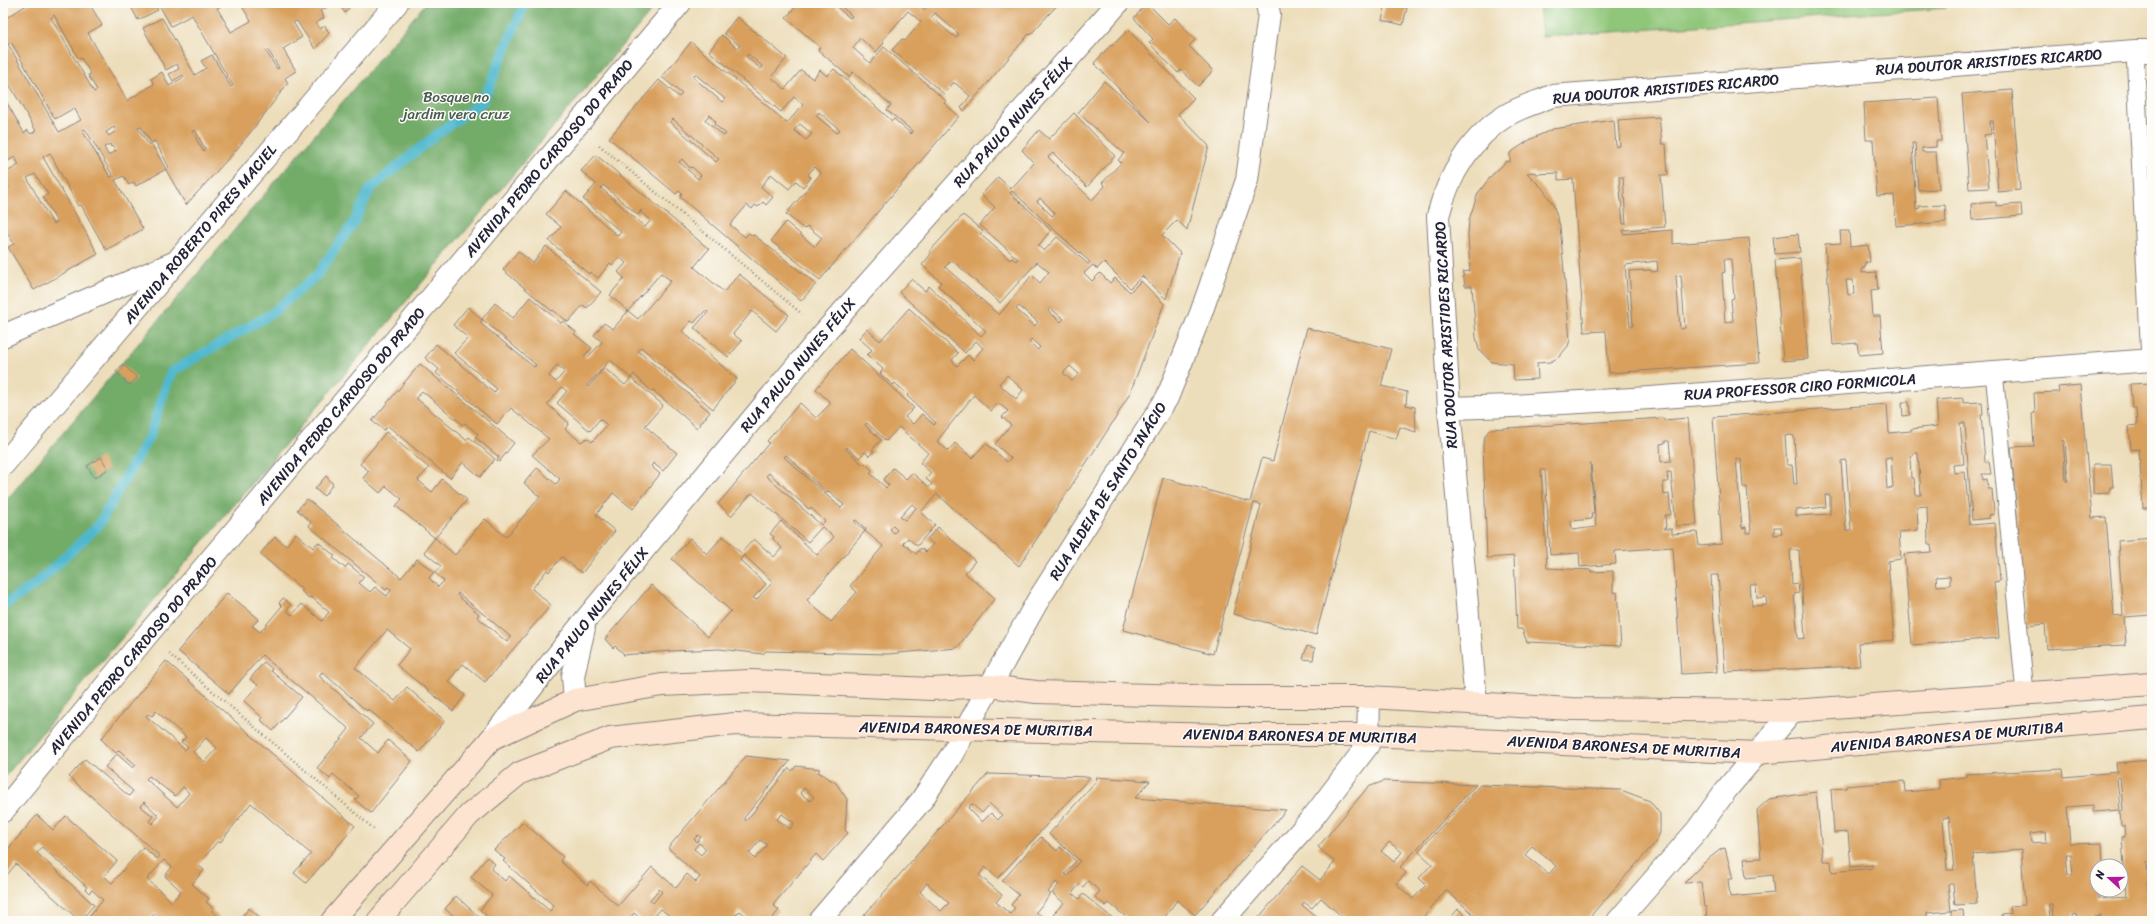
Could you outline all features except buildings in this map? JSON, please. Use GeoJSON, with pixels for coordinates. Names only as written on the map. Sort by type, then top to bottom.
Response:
{"type":"FeatureCollection","features":[{"type":"Feature","properties":{"kind":"main road"},"geometry":{"type":"LineString","coordinates":[[332,921],[492,738],[575,700],[662,685],[749,681],[931,689],[990,686],[1036,692],[1228,697],[1369,697],[1476,702],[1571,709],[1792,711],[2152,684]]}},
{"type":"Feature","properties":{"kind":"main road","name":"AVENIDA BARONESA DE MURITIBA"},"geometry":{"type":"LineString","coordinates":[[378,921],[469,815],[520,774],[610,738],[735,724],[1226,735],[1368,736],[1757,753],[2152,718]]}},
{"type":"Feature","properties":{"kind":"street","name":"AVENIDA ROBERTO PIRES MACIEL"},"geometry":{"type":"LineString","coordinates":[[3,465],[397,3]]}},
{"type":"Feature","properties":{"kind":"street","name":"AVENIDA PEDRO CARDOSO DO PRADO"},"geometry":{"type":"LineString","coordinates":[[3,811],[147,635],[680,3]]}},
{"type":"Feature","properties":{"kind":"street","name":"RUA PAULO NUNES FÉLIX"},"geometry":{"type":"LineString","coordinates":[[492,738],[586,619],[824,333],[1118,3]]}},
{"type":"Feature","properties":{"kind":"street","name":"RUA ALDEIA DE SANTO INÁCIO"},"geometry":{"type":"LineString","coordinates":[[819,921],[921,801],[967,729],[1037,602],[1167,398],[1201,313],[1247,180],[1268,14],[1267,3]]}},
{"type":"Feature","properties":{"kind":"street","name":"RUA DOUTOR ARISTIDES RICARDO"},"geometry":{"type":"LineString","coordinates":[[1476,702],[1449,408],[1438,216],[1444,194],[1460,162],[1479,137],[1507,114],[1552,96],[2144,51]]}},
{"type":"Feature","properties":{"kind":"street"},"geometry":{"type":"LineString","coordinates":[[4,333],[175,263]]}},
{"type":"Feature","properties":{"kind":"street","name":"RUA PROFESSOR CIRO FORMICOLA"},"geometry":{"type":"LineString","coordinates":[[1449,408],[1650,398],[2151,360]]}},
{"type":"Feature","properties":{"kind":"street"},"geometry":{"type":"LineString","coordinates":[[575,700],[573,676],[586,619]]}},
{"type":"Feature","properties":{"kind":"street"},"geometry":{"type":"LineString","coordinates":[[1222,921],[1314,816],[1368,745],[1369,697]]}},
{"type":"Feature","properties":{"kind":"street"},"geometry":{"type":"LineString","coordinates":[[1618,921],[1698,829],[1757,753],[1792,711]]}},
{"type":"Feature","properties":{"kind":"lane"},"geometry":{"type":"LineString","coordinates":[[2144,51],[2151,360]]}},
{"type":"Feature","properties":{"kind":"lane"},"geometry":{"type":"LineString","coordinates":[[1994,372],[2026,693]]}},
{"type":"Feature","properties":{"kind":"path"},"geometry":{"type":"LineString","coordinates":[[576,126],[824,333]]}},
{"type":"Feature","properties":{"kind":"path"},"geometry":{"type":"LineString","coordinates":[[147,635],[367,824],[396,846]]}},
{"type":"Feature","properties":{"kind":"green space","name":"Bosque no jardim vera cruz"},"geometry":{"type":"Polygon","coordinates":[[[426,3],[658,3],[3,779],[3,504],[426,3]]]}},
{"type":"Feature","properties":{"kind":"green space"},"geometry":{"type":"Polygon","coordinates":[[[1539,3],[1945,3],[1946,8],[1542,37],[1539,3]]]}},
{"type":"Feature","properties":{"kind":"waterway"},"geometry":{"type":"LineString","coordinates":[[3,606],[37,583],[98,526],[150,435],[171,372],[271,314],[317,275],[354,222],[370,189],[436,135],[483,101],[525,3]]}}]}
